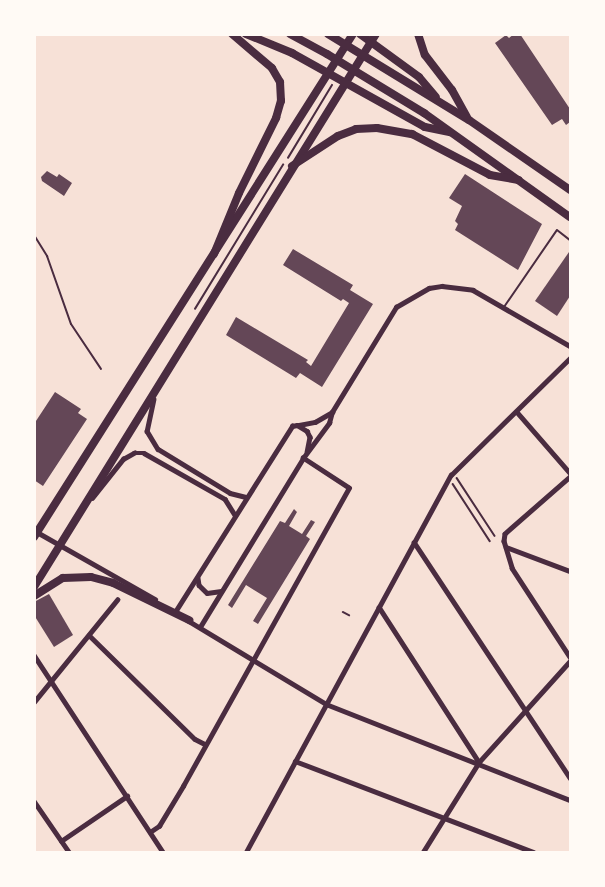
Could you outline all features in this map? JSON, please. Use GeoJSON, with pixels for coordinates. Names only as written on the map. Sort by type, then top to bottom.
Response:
{"type":"FeatureCollection","features":[{"type":"Feature","properties":{"kind":"highway"},"geometry":{"type":"LineString","coordinates":[[246,34],[292,53],[425,127],[452,132]]}},
{"type":"Feature","properties":{"kind":"highway"},"geometry":{"type":"LineString","coordinates":[[290,34],[346,65],[452,132],[570,217]]}},
{"type":"Feature","properties":{"kind":"highway"},"geometry":{"type":"LineString","coordinates":[[328,34],[469,120],[570,190]]}},
{"type":"Feature","properties":{"kind":"highway"},"geometry":{"type":"LineString","coordinates":[[360,34],[419,77],[443,104]]}},
{"type":"Feature","properties":{"kind":"highway"},"geometry":{"type":"LineString","coordinates":[[418,34],[425,55],[452,90],[469,120]]}},
{"type":"Feature","properties":{"kind":"highway"},"geometry":{"type":"LineString","coordinates":[[214,254],[238,193],[276,118],[281,101],[280,82],[272,68],[232,35]]}},
{"type":"Feature","properties":{"kind":"highway"},"geometry":{"type":"LineString","coordinates":[[292,166],[338,136],[356,129],[377,128],[412,134],[490,175],[520,180]]}},
{"type":"Feature","properties":{"kind":"main road"},"geometry":{"type":"LineString","coordinates":[[34,537],[352,34]]}},
{"type":"Feature","properties":{"kind":"main road"},"geometry":{"type":"LineString","coordinates":[[34,587],[87,504],[292,166],[376,34]]}},
{"type":"Feature","properties":{"kind":"main road"},"geometry":{"type":"LineString","coordinates":[[34,596],[54,582],[73,576],[91,577],[113,583],[189,620]]}},
{"type":"Feature","properties":{"kind":"street"},"geometry":{"type":"LineString","coordinates":[[200,627],[303,458],[324,430],[332,412],[396,306],[429,288],[457,287],[473,290],[570,346]]}},
{"type":"Feature","properties":{"kind":"street"},"geometry":{"type":"LineString","coordinates":[[246,852],[449,478],[570,358]]}},
{"type":"Feature","properties":{"kind":"street"},"geometry":{"type":"LineString","coordinates":[[156,388],[147,423],[151,442],[158,449],[230,493],[246,497]]}},
{"type":"Feature","properties":{"kind":"street"},"geometry":{"type":"LineString","coordinates":[[175,612],[288,430],[297,425],[315,422],[332,412]]}},
{"type":"Feature","properties":{"kind":"street"},"geometry":{"type":"LineString","coordinates":[[423,852],[479,762],[570,659],[512,568],[506,547],[505,534],[570,475],[517,412]]}},
{"type":"Feature","properties":{"kind":"street"},"geometry":{"type":"LineString","coordinates":[[297,425],[306,431],[310,438],[307,452]]}},
{"type":"Feature","properties":{"kind":"street"},"geometry":{"type":"LineString","coordinates":[[87,504],[123,459],[134,453],[144,453],[225,499],[235,515]]}},
{"type":"Feature","properties":{"kind":"street"},"geometry":{"type":"LineString","coordinates":[[150,832],[159,826],[349,488],[303,458]]}},
{"type":"Feature","properties":{"kind":"street"},"geometry":{"type":"LineString","coordinates":[[34,531],[189,620],[326,704],[479,762],[570,800]]}},
{"type":"Feature","properties":{"kind":"street"},"geometry":{"type":"LineString","coordinates":[[414,542],[570,778]]}},
{"type":"Feature","properties":{"kind":"street"},"geometry":{"type":"LineString","coordinates":[[506,547],[570,572]]}},
{"type":"Feature","properties":{"kind":"street"},"geometry":{"type":"LineString","coordinates":[[198,575],[202,590],[211,593],[223,590]]}},
{"type":"Feature","properties":{"kind":"street"},"geometry":{"type":"LineString","coordinates":[[34,702],[117,600]]}},
{"type":"Feature","properties":{"kind":"street"},"geometry":{"type":"LineString","coordinates":[[379,608],[479,762]]}},
{"type":"Feature","properties":{"kind":"street"},"geometry":{"type":"LineString","coordinates":[[89,635],[195,739],[205,744]]}},
{"type":"Feature","properties":{"kind":"street"},"geometry":{"type":"LineString","coordinates":[[34,655],[163,852]]}},
{"type":"Feature","properties":{"kind":"street"},"geometry":{"type":"LineString","coordinates":[[296,761],[533,852]]}},
{"type":"Feature","properties":{"kind":"street"},"geometry":{"type":"LineString","coordinates":[[61,841],[127,796]]}},
{"type":"Feature","properties":{"kind":"street"},"geometry":{"type":"LineString","coordinates":[[34,801],[69,852]]}},
{"type":"Feature","properties":{"kind":"lane"},"geometry":{"type":"LineString","coordinates":[[504,307],[557,230],[570,240]]}},
{"type":"Feature","properties":{"kind":"lane"},"geometry":{"type":"LineString","coordinates":[[34,235],[47,256],[71,324],[101,369]]}},
{"type":"Feature","properties":{"kind":"path"},"geometry":{"type":"LineString","coordinates":[[191,315],[322,100]]}},
{"type":"Feature","properties":{"kind":"path"},"geometry":{"type":"LineString","coordinates":[[454,472],[495,536]]}},
{"type":"Feature","properties":{"kind":"path"},"geometry":{"type":"LineString","coordinates":[[449,478],[490,541]]}},
{"type":"Feature","properties":{"kind":"path"},"geometry":{"type":"LineString","coordinates":[[343,612],[349,615]]}},
{"type":"Feature","properties":{"kind":"building"},"geometry":{"type":"Polygon","coordinates":[[[514,34],[520,34],[570,109],[570,122],[566,125],[562,119],[552,125],[495,43],[506,35],[509,38],[514,34]]]}},
{"type":"Feature","properties":{"kind":"building"},"geometry":{"type":"Polygon","coordinates":[[[47,171],[57,177],[59,174],[72,183],[64,196],[42,181],[41,177],[47,171]]]}},
{"type":"Feature","properties":{"kind":"building"},"geometry":{"type":"Polygon","coordinates":[[[465,174],[542,224],[518,270],[455,230],[458,224],[455,221],[462,206],[449,198],[465,174]]]}},
{"type":"Feature","properties":{"kind":"building"},"geometry":{"type":"Polygon","coordinates":[[[293,249],[353,285],[350,290],[373,304],[322,387],[300,373],[296,378],[226,335],[236,317],[308,360],[306,362],[311,366],[349,303],[343,299],[341,301],[283,265],[293,249]]]}},
{"type":"Feature","properties":{"kind":"building"},"geometry":{"type":"Polygon","coordinates":[[[569,252],[570,296],[557,316],[535,301],[569,252]]]}},
{"type":"Feature","properties":{"kind":"building"},"geometry":{"type":"Polygon","coordinates":[[[55,392],[81,409],[78,413],[87,419],[43,486],[34,480],[34,424],[55,392]]]}},
{"type":"Feature","properties":{"kind":"building"},"geometry":{"type":"Polygon","coordinates":[[[294,509],[297,512],[289,526],[302,534],[311,520],[315,522],[306,536],[310,539],[258,624],[253,621],[267,598],[246,585],[232,608],[228,605],[280,521],[285,523],[294,509]]]}},
{"type":"Feature","properties":{"kind":"building"},"geometry":{"type":"Polygon","coordinates":[[[49,594],[73,635],[54,647],[34,615],[34,602],[49,594]]]}}]}
